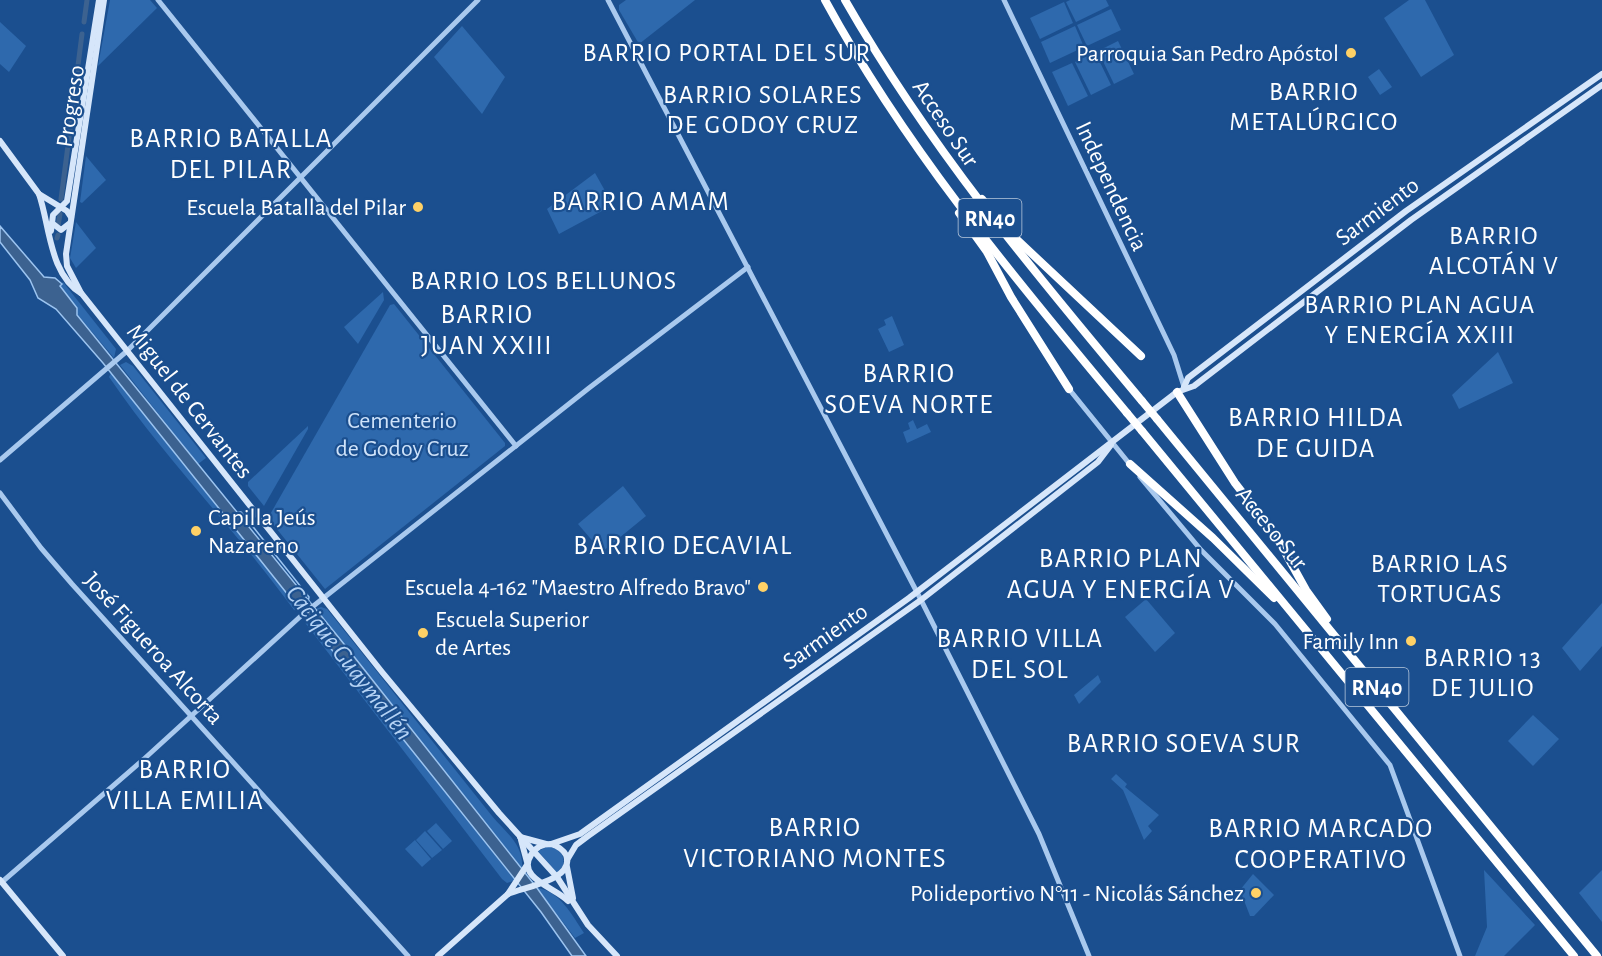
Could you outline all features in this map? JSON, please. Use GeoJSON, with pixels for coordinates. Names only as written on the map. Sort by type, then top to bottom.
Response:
{"type":"FeatureCollection","features":[{"type":"Feature","properties":{"kind":"highway","name":"Acceso Sur"},"geometry":{"type":"LineString","coordinates":[[825,0],[902,126],[1016,278],[1574,956]]}},
{"type":"Feature","properties":{"kind":"highway","name":"Acceso Sur"},"geometry":{"type":"LineString","coordinates":[[845,0],[876,53],[968,188],[1597,956]]}},
{"type":"Feature","properties":{"kind":"highway"},"geometry":{"type":"LineString","coordinates":[[857,21],[971,186],[999,219],[1141,357]]}},
{"type":"Feature","properties":{"kind":"highway"},"geometry":{"type":"LineString","coordinates":[[902,126],[916,153],[984,247],[1011,297],[1069,389]]}},
{"type":"Feature","properties":{"kind":"highway"},"geometry":{"type":"LineString","coordinates":[[1180,390],[1224,467],[1276,536],[1306,590],[1359,665]]}},
{"type":"Feature","properties":{"kind":"highway"},"geometry":{"type":"LineString","coordinates":[[1130,464],[1241,564],[1324,652]]}},
{"type":"Feature","properties":{"kind":"main road","name":"Progreso"},"geometry":{"type":"LineString","coordinates":[[52,222],[67,201],[99,0]]}},
{"type":"Feature","properties":{"kind":"main road","name":"Progreso"},"geometry":{"type":"LineString","coordinates":[[71,220],[104,0]]}},
{"type":"Feature","properties":{"kind":"main road","name":"Sarmiento"},"geometry":{"type":"LineString","coordinates":[[534,851],[580,834],[917,593],[1094,454],[1112,443],[1180,390],[1188,378],[1383,228],[1602,74]]}},
{"type":"Feature","properties":{"kind":"main road","name":"Sarmiento"},"geometry":{"type":"LineString","coordinates":[[1180,390],[1194,386],[1411,220],[1602,85]]}},
{"type":"Feature","properties":{"kind":"main road"},"geometry":{"type":"LineString","coordinates":[[0,141],[39,194],[71,220],[68,227],[61,230],[46,215]]}},
{"type":"Feature","properties":{"kind":"main road"},"geometry":{"type":"LineString","coordinates":[[39,194],[52,245]]}},
{"type":"Feature","properties":{"kind":"main road","name":"Miguel de Cervantes"},"geometry":{"type":"LineString","coordinates":[[71,220],[66,263],[82,294]]}},
{"type":"Feature","properties":{"kind":"main road"},"geometry":{"type":"LineString","coordinates":[[52,222],[52,245]]}},
{"type":"Feature","properties":{"kind":"main road","name":"Miguel de Cervantes"},"geometry":{"type":"LineString","coordinates":[[52,245],[65,278],[82,294],[382,672],[519,837],[556,877],[593,931],[617,956]]}},
{"type":"Feature","properties":{"kind":"main road","name":"Sarmiento"},"geometry":{"type":"LineString","coordinates":[[556,877],[576,845],[921,600],[1098,462],[1112,443]]}},
{"type":"Feature","properties":{"kind":"main road"},"geometry":{"type":"LineString","coordinates":[[519,837],[561,849],[567,862]]}},
{"type":"Feature","properties":{"kind":"main road","name":"Miguel de Cervantes"},"geometry":{"type":"LineString","coordinates":[[519,837],[529,873],[576,907]]}},
{"type":"Feature","properties":{"kind":"main road"},"geometry":{"type":"LineString","coordinates":[[520,885],[534,851]]}},
{"type":"Feature","properties":{"kind":"main road","name":"Miguel de Cervantes"},"geometry":{"type":"LineString","coordinates":[[567,862],[568,883],[576,907]]}},
{"type":"Feature","properties":{"kind":"main road"},"geometry":{"type":"LineString","coordinates":[[438,956],[520,885],[540,883],[556,877]]}},
{"type":"Feature","properties":{"kind":"main road"},"geometry":{"type":"LineString","coordinates":[[1,881],[63,956]]}},
{"type":"Feature","properties":{"kind":"street"},"geometry":{"type":"LineString","coordinates":[[158,0],[516,446]]}},
{"type":"Feature","properties":{"kind":"street"},"geometry":{"type":"LineString","coordinates":[[0,460],[127,351],[478,0]]}},
{"type":"Feature","properties":{"kind":"street"},"geometry":{"type":"LineString","coordinates":[[608,0],[921,600],[1039,834],[1089,956]]}},
{"type":"Feature","properties":{"kind":"street","name":"Independencia"},"geometry":{"type":"LineString","coordinates":[[1004,0],[1174,355],[1180,390]]}},
{"type":"Feature","properties":{"kind":"street"},"geometry":{"type":"LineString","coordinates":[[1,881],[304,613],[748,267]]}},
{"type":"Feature","properties":{"kind":"street"},"geometry":{"type":"LineString","coordinates":[[1069,389],[1201,550],[1264,612],[1386,760],[1460,956]]}},
{"type":"Feature","properties":{"kind":"street","name":"José Figueroa Alcorta"},"geometry":{"type":"LineString","coordinates":[[0,493],[41,548],[408,956]]}},
{"type":"Feature","properties":{"kind":"green space"},"geometry":{"type":"Polygon","coordinates":[[[110,0],[150,0],[157,8],[98,66],[110,0]]]}},
{"type":"Feature","properties":{"kind":"green space"},"geometry":{"type":"Polygon","coordinates":[[[626,0],[695,0],[639,44],[619,10],[619,5],[626,0]]]}},
{"type":"Feature","properties":{"kind":"green space"},"geometry":{"type":"Polygon","coordinates":[[[1106,0],[1109,6],[1076,22],[1066,2],[1106,0]]]}},
{"type":"Feature","properties":{"kind":"green space"},"geometry":{"type":"Polygon","coordinates":[[[1409,0],[1425,0],[1454,55],[1421,77],[1384,18],[1409,0]]]}},
{"type":"Feature","properties":{"kind":"green space"},"geometry":{"type":"Polygon","coordinates":[[[1064,2],[1073,23],[1040,39],[1030,18],[1064,2]]]}},
{"type":"Feature","properties":{"kind":"green space"},"geometry":{"type":"Polygon","coordinates":[[[1111,9],[1121,30],[1087,46],[1077,25],[1111,9]]]}},
{"type":"Feature","properties":{"kind":"green space"},"geometry":{"type":"Polygon","coordinates":[[[0,22],[26,46],[9,72],[0,64],[0,22]]]}},
{"type":"Feature","properties":{"kind":"green space"},"geometry":{"type":"Polygon","coordinates":[[[462,26],[505,77],[482,114],[434,57],[462,26]]]}},
{"type":"Feature","properties":{"kind":"green space"},"geometry":{"type":"Polygon","coordinates":[[[1075,26],[1084,47],[1050,63],[1041,42],[1075,26]]]}},
{"type":"Feature","properties":{"kind":"green space"},"geometry":{"type":"Polygon","coordinates":[[[1118,41],[1134,74],[1114,84],[1098,51],[1118,41]]]}},
{"type":"Feature","properties":{"kind":"green space"},"geometry":{"type":"Polygon","coordinates":[[[1095,52],[1111,85],[1091,95],[1075,62],[1095,52]]]}},
{"type":"Feature","properties":{"kind":"green space"},"geometry":{"type":"Polygon","coordinates":[[[1072,63],[1088,96],[1068,106],[1052,72],[1072,63]]]}},
{"type":"Feature","properties":{"kind":"green space"},"geometry":{"type":"Polygon","coordinates":[[[1379,69],[1392,87],[1380,95],[1368,77],[1379,69]]]}},
{"type":"Feature","properties":{"kind":"green space"},"geometry":{"type":"Polygon","coordinates":[[[86,156],[106,180],[82,203],[80,202],[86,156]]]}},
{"type":"Feature","properties":{"kind":"green space"},"geometry":{"type":"Polygon","coordinates":[[[595,173],[613,205],[559,234],[547,209],[595,173]]]}},
{"type":"Feature","properties":{"kind":"green space"},"geometry":{"type":"Polygon","coordinates":[[[76,222],[96,248],[76,268],[70,258],[76,222]]]}},
{"type":"Feature","properties":{"kind":"green space"},"geometry":{"type":"Polygon","coordinates":[[[63,282],[116,349],[114,358],[77,314],[60,286],[63,282]]]}},
{"type":"Feature","properties":{"kind":"green space"},"geometry":{"type":"Polygon","coordinates":[[[383,292],[384,300],[358,344],[344,327],[383,292]]]}},
{"type":"Feature","properties":{"kind":"green space","name":"Cementerio de Godoy Cruz"},"geometry":{"type":"Polygon","coordinates":[[[394,304],[505,443],[505,446],[325,589],[268,518],[390,305],[394,304]]]}},
{"type":"Feature","properties":{"kind":"green space"},"geometry":{"type":"Polygon","coordinates":[[[892,316],[904,345],[889,352],[878,329],[886,325],[884,320],[892,316]]]}},
{"type":"Feature","properties":{"kind":"green space"},"geometry":{"type":"Polygon","coordinates":[[[1498,352],[1513,383],[1459,409],[1452,395],[1498,352]]]}},
{"type":"Feature","properties":{"kind":"green space"},"geometry":{"type":"Polygon","coordinates":[[[126,362],[133,366],[206,458],[198,464],[120,365],[126,362]]]}},
{"type":"Feature","properties":{"kind":"green space"},"geometry":{"type":"Polygon","coordinates":[[[111,373],[302,611],[294,610],[272,580],[153,437],[109,377],[111,373]]]}},
{"type":"Feature","properties":{"kind":"green space"},"geometry":{"type":"Polygon","coordinates":[[[913,420],[917,429],[927,424],[931,432],[907,443],[903,432],[910,429],[908,423],[913,420]]]}},
{"type":"Feature","properties":{"kind":"green space"},"geometry":{"type":"Polygon","coordinates":[[[308,426],[264,506],[248,486],[248,482],[308,426]]]}},
{"type":"Feature","properties":{"kind":"green space"},"geometry":{"type":"Polygon","coordinates":[[[623,486],[646,516],[602,552],[578,524],[623,486]]]}},
{"type":"Feature","properties":{"kind":"green space"},"geometry":{"type":"Polygon","coordinates":[[[1146,599],[1175,633],[1155,652],[1125,617],[1146,599]]]}},
{"type":"Feature","properties":{"kind":"green space"},"geometry":{"type":"Polygon","coordinates":[[[1602,603],[1602,646],[1580,671],[1562,648],[1602,603]]]}},
{"type":"Feature","properties":{"kind":"green space"},"geometry":{"type":"Polygon","coordinates":[[[321,607],[327,609],[513,840],[520,853],[522,869],[316,609],[321,607]]]}},
{"type":"Feature","properties":{"kind":"green space"},"geometry":{"type":"Polygon","coordinates":[[[307,617],[516,880],[507,883],[502,879],[306,624],[304,619],[307,617]]]}},
{"type":"Feature","properties":{"kind":"green space"},"geometry":{"type":"Polygon","coordinates":[[[1098,675],[1101,682],[1079,704],[1074,695],[1098,675]]]}},
{"type":"Feature","properties":{"kind":"green space"},"geometry":{"type":"Polygon","coordinates":[[[1533,715],[1559,739],[1533,766],[1508,741],[1533,715]]]}},
{"type":"Feature","properties":{"kind":"green space"},"geometry":{"type":"Polygon","coordinates":[[[1116,774],[1127,784],[1125,787],[1159,815],[1148,826],[1152,831],[1144,840],[1123,790],[1111,779],[1116,774]]]}},
{"type":"Feature","properties":{"kind":"green space"},"geometry":{"type":"Polygon","coordinates":[[[436,823],[452,841],[443,849],[427,831],[436,823]]]}},
{"type":"Feature","properties":{"kind":"green space"},"geometry":{"type":"Polygon","coordinates":[[[425,831],[442,850],[432,858],[416,840],[425,831]]]}},
{"type":"Feature","properties":{"kind":"green space"},"geometry":{"type":"Polygon","coordinates":[[[415,840],[431,859],[422,867],[405,849],[415,840]]]}},
{"type":"Feature","properties":{"kind":"green space"},"geometry":{"type":"Polygon","coordinates":[[[549,846],[562,855],[563,866],[557,873],[538,851],[549,846]]]}},
{"type":"Feature","properties":{"kind":"green space"},"geometry":{"type":"Polygon","coordinates":[[[1484,870],[1535,925],[1504,956],[1475,956],[1487,927],[1484,870]]]}},
{"type":"Feature","properties":{"kind":"green space"},"geometry":{"type":"Polygon","coordinates":[[[1602,870],[1602,922],[1579,893],[1602,870]]]}},
{"type":"Feature","properties":{"kind":"green space","name":"Polideportivo N°11 - Nicolás Sánchez"},"geometry":{"type":"Polygon","coordinates":[[[1253,874],[1274,895],[1254,916],[1250,916],[1240,890],[1253,874]]]}},
{"type":"Feature","properties":{"kind":"green space"},"geometry":{"type":"Polygon","coordinates":[[[537,888],[559,899],[584,933],[575,938],[537,888]]]}},
{"type":"Feature","properties":{"kind":"water","name":"Cacique Guaymallén"},"geometry":{"type":"Polygon","coordinates":[[[0,226],[44,277],[55,278],[62,284],[60,286],[77,308],[77,315],[344,644],[537,888],[586,956],[572,956],[541,912],[103,363],[56,309],[38,298],[30,280],[0,242],[0,226]]]}},
{"type":"Feature","properties":{"kind":"waterway"},"geometry":{"type":"LineString","coordinates":[[84,22],[87,0]]}},
{"type":"Feature","properties":{"kind":"waterway"},"geometry":{"type":"LineString","coordinates":[[74,97],[82,34]]}},
{"type":"Feature","properties":{"kind":"waterway"},"geometry":{"type":"LineString","coordinates":[[61,199],[73,107]]}},
{"type":"Feature","properties":{"kind":"waterway"},"geometry":{"type":"LineString","coordinates":[[58,226],[60,214]]}},
{"type":"Feature","properties":{"kind":"waterway","name":"Cacique Guaymallén"},"geometry":{"type":"LineString","coordinates":[[235,513],[241,512],[246,518],[309,597],[308,603]]}},
{"type":"Feature","properties":{"kind":"place","name":"Parroquia San Pedro Apóstol"},"geometry":{"type":"Point","coordinates":[1351,53]}},
{"type":"Feature","properties":{"kind":"place","name":"Escuela Batalla del Pilar"},"geometry":{"type":"Point","coordinates":[418,207]}},
{"type":"Feature","properties":{"kind":"place","name":"Capilla Jeús Nazareno"},"geometry":{"type":"Point","coordinates":[196,531]}},
{"type":"Feature","properties":{"kind":"place","name":"Escuela 4-162 \"Maestro Alfredo Bravo\""},"geometry":{"type":"Point","coordinates":[763,587]}},
{"type":"Feature","properties":{"kind":"place","name":"Escuela Superior de Artes"},"geometry":{"type":"Point","coordinates":[423,633]}},
{"type":"Feature","properties":{"kind":"place","name":"Family Inn"},"geometry":{"type":"Point","coordinates":[1411,641]}},
{"type":"Feature","properties":{"kind":"place","name":"Polideportivo N°11 - Nicolás Sánchez"},"geometry":{"type":"Point","coordinates":[1256,893]}},
{"type":"Feature","properties":{"kind":"district","name":"BARRIO PORTAL DEL SUR"},"geometry":{"type":"Point","coordinates":[727,52]}},
{"type":"Feature","properties":{"kind":"district","name":"BARRIO METALÚRGICO"},"geometry":{"type":"Point","coordinates":[1314,106]}},
{"type":"Feature","properties":{"kind":"district","name":"BARRIO SOLARES DE GODOY CRUZ"},"geometry":{"type":"Point","coordinates":[763,109]}},
{"type":"Feature","properties":{"kind":"district","name":"BARRIO BATALLA DEL PILAR"},"geometry":{"type":"Point","coordinates":[231,154]}},
{"type":"Feature","properties":{"kind":"district","name":"BARRIO AMAM"},"geometry":{"type":"Point","coordinates":[641,201]}},
{"type":"Feature","properties":{"kind":"district","name":"BARRIO ALCOTÁN V"},"geometry":{"type":"Point","coordinates":[1494,250]}},
{"type":"Feature","properties":{"kind":"district","name":"BARRIO LOS BELLUNOS"},"geometry":{"type":"Point","coordinates":[544,280]}},
{"type":"Feature","properties":{"kind":"district","name":"BARRIO PLAN AGUA Y ENERGÍA XXIII"},"geometry":{"type":"Point","coordinates":[1420,319]}},
{"type":"Feature","properties":{"kind":"district","name":"BARRIO JUAN XXIII"},"geometry":{"type":"Point","coordinates":[487,330]}},
{"type":"Feature","properties":{"kind":"district","name":"BARRIO SOEVA NORTE"},"geometry":{"type":"Point","coordinates":[909,388]}},
{"type":"Feature","properties":{"kind":"district","name":"BARRIO HILDA DE GUIDA"},"geometry":{"type":"Point","coordinates":[1316,432]}},
{"type":"Feature","properties":{"kind":"district","name":"BARRIO DECAVIAL"},"geometry":{"type":"Point","coordinates":[683,545]}},
{"type":"Feature","properties":{"kind":"district","name":"BARRIO PLAN AGUA Y ENERGÍA V"},"geometry":{"type":"Point","coordinates":[1121,574]}},
{"type":"Feature","properties":{"kind":"district","name":"BARRIO LAS TORTUGAS"},"geometry":{"type":"Point","coordinates":[1440,578]}},
{"type":"Feature","properties":{"kind":"district","name":"BARRIO VILLA DEL SOL"},"geometry":{"type":"Point","coordinates":[1020,654]}},
{"type":"Feature","properties":{"kind":"district","name":"BARRIO 13 DE JULIO"},"geometry":{"type":"Point","coordinates":[1483,672]}},
{"type":"Feature","properties":{"kind":"district","name":"BARRIO SOEVA SUR"},"geometry":{"type":"Point","coordinates":[1184,743]}},
{"type":"Feature","properties":{"kind":"district","name":"BARRIO VILLA EMILIA"},"geometry":{"type":"Point","coordinates":[185,784]}},
{"type":"Feature","properties":{"kind":"district","name":"BARRIO VICTORIANO MONTES"},"geometry":{"type":"Point","coordinates":[815,842]}},
{"type":"Feature","properties":{"kind":"district","name":"BARRIO MARCADO COOPERATIVO"},"geometry":{"type":"Point","coordinates":[1321,844]}}]}
